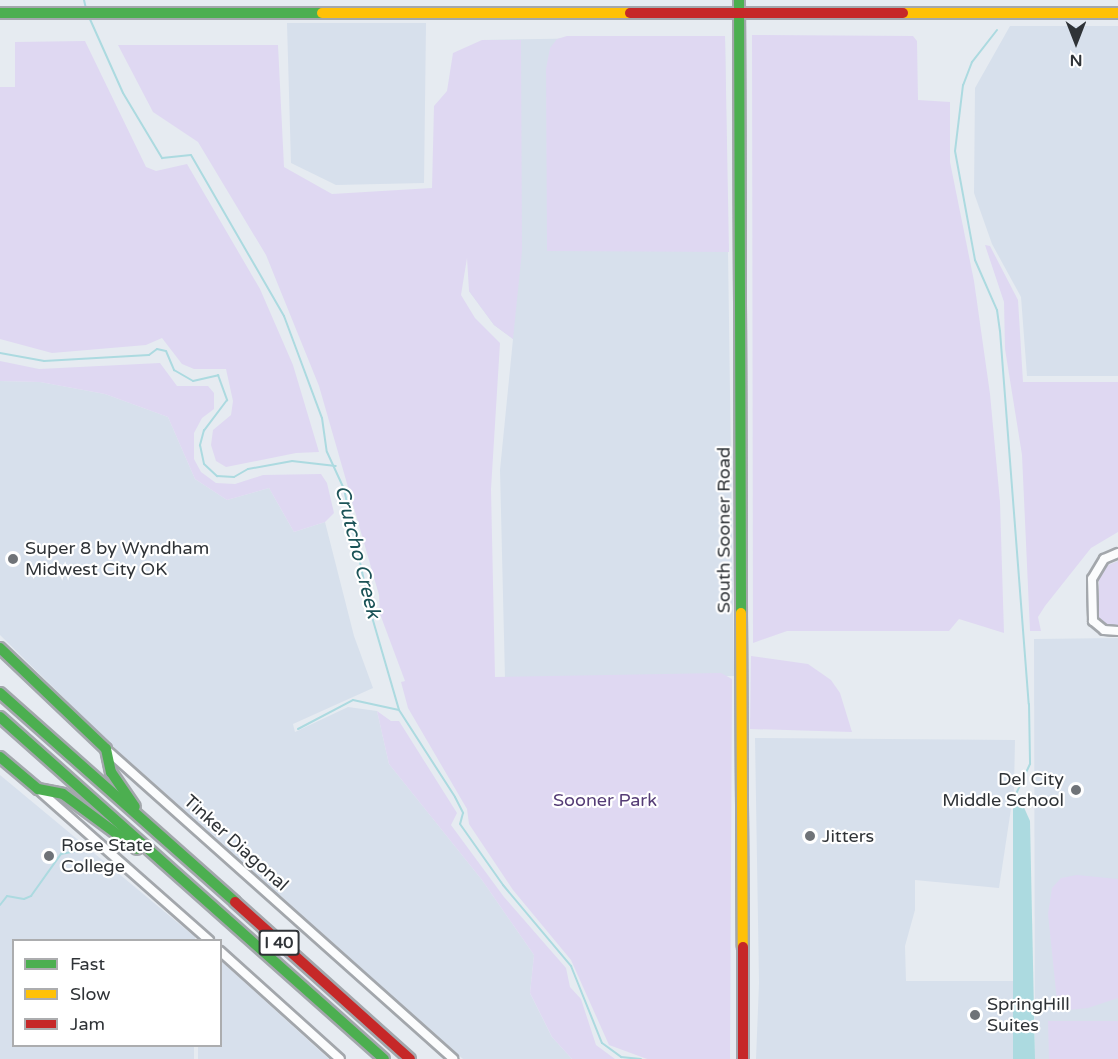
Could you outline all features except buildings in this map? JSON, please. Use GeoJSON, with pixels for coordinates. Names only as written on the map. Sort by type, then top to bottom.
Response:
{"type":"FeatureCollection","features":[{"type":"Feature","properties":{"kind":"main road","name":"South Sooner Road"},"geometry":{"type":"LineString","coordinates":[[739,0],[743,1059]]}},
{"type":"Feature","properties":{"kind":"main road"},"geometry":{"type":"LineString","coordinates":[[0,13],[1118,13]]}},
{"type":"Feature","properties":{"kind":"main road","name":"Tinker Diagonal"},"geometry":{"type":"LineString","coordinates":[[0,648],[106,749]]}},
{"type":"Feature","properties":{"kind":"main road","name":"I 40"},"geometry":{"type":"LineString","coordinates":[[0,693],[410,1059]]}},
{"type":"Feature","properties":{"kind":"main road","name":"I 40"},"geometry":{"type":"LineString","coordinates":[[0,717],[384,1059]]}},
{"type":"Feature","properties":{"kind":"main road"},"geometry":{"type":"LineString","coordinates":[[106,749],[111,772],[148,826]]}},
{"type":"Feature","properties":{"kind":"main road"},"geometry":{"type":"LineString","coordinates":[[0,757],[38,789],[63,794],[99,824],[176,874]]}},
{"type":"Feature","properties":{"kind":"street"},"geometry":{"type":"LineString","coordinates":[[1118,553],[1104,559],[1092,579],[1093,621],[1104,630],[1118,631]]}},
{"type":"Feature","properties":{"kind":"street","name":"Tinker Diagonal"},"geometry":{"type":"LineString","coordinates":[[106,749],[453,1059]]}},
{"type":"Feature","properties":{"kind":"street"},"geometry":{"type":"LineString","coordinates":[[38,789],[208,939]]}},
{"type":"Feature","properties":{"kind":"street"},"geometry":{"type":"LineString","coordinates":[[222,953],[340,1059]]}},
{"type":"Feature","properties":{"kind":"shaded area"},"geometry":{"type":"Polygon","coordinates":[[[287,23],[426,23],[424,183],[336,185],[291,163],[287,23]]]}},
{"type":"Feature","properties":{"kind":"shaded area"},"geometry":{"type":"Polygon","coordinates":[[[1010,26],[1118,26],[1118,376],[1027,376],[1021,297],[992,244],[974,193],[975,88],[1010,26]]]}},
{"type":"Feature","properties":{"kind":"shaded area"},"geometry":{"type":"Polygon","coordinates":[[[725,36],[734,676],[505,679],[500,470],[513,339],[494,325],[469,291],[482,40],[725,36]]]}},
{"type":"Feature","properties":{"kind":"shaded area"},"geometry":{"type":"Polygon","coordinates":[[[0,381],[40,382],[105,394],[168,417],[195,479],[227,500],[269,488],[294,532],[325,522],[354,636],[373,688],[293,724],[295,732],[348,707],[377,711],[389,764],[482,880],[534,955],[530,993],[552,1037],[572,1059],[463,1059],[119,752],[0,635],[0,381]]]}},
{"type":"Feature","properties":{"kind":"shaded area","name":"Del City Middle School"},"geometry":{"type":"Polygon","coordinates":[[[1118,638],[1118,1059],[1035,1059],[1034,639],[1118,638]]]}},
{"type":"Feature","properties":{"kind":"shaded area"},"geometry":{"type":"Polygon","coordinates":[[[755,738],[1015,740],[1014,789],[999,888],[915,880],[915,910],[905,946],[906,981],[1014,981],[1013,1059],[756,1059],[759,983],[755,738]]]}},
{"type":"Feature","properties":{"kind":"shaded area","name":"Rose State College"},"geometry":{"type":"Polygon","coordinates":[[[0,775],[195,939],[12,939],[12,1047],[194,1047],[194,1059],[0,1059],[0,775]]]}},
{"type":"Feature","properties":{"kind":"shaded area"},"geometry":{"type":"Polygon","coordinates":[[[222,962],[329,1059],[198,1059],[198,1047],[222,1047],[222,962]]]}},
{"type":"Feature","properties":{"kind":"green space"},"geometry":{"type":"Polygon","coordinates":[[[752,35],[913,36],[917,41],[918,100],[950,102],[950,162],[974,281],[990,394],[1000,502],[1004,633],[959,619],[949,631],[787,631],[753,643],[752,35]]]}},
{"type":"Feature","properties":{"kind":"green space"},"geometry":{"type":"Polygon","coordinates":[[[567,36],[725,36],[729,252],[547,251],[546,69],[550,48],[557,39],[567,36]]]}},
{"type":"Feature","properties":{"kind":"green space","name":"Sooner Park"},"geometry":{"type":"Polygon","coordinates":[[[482,40],[521,40],[522,251],[513,339],[494,325],[469,291],[467,258],[461,295],[475,318],[500,343],[491,489],[495,677],[721,673],[732,679],[730,1059],[647,1059],[609,1045],[571,960],[513,890],[469,824],[467,809],[408,708],[401,682],[405,681],[380,614],[379,595],[319,386],[266,255],[198,142],[153,112],[118,45],[278,45],[284,167],[332,194],[432,188],[434,106],[447,91],[453,53],[482,40]]]}},
{"type":"Feature","properties":{"kind":"green space"},"geometry":{"type":"Polygon","coordinates":[[[85,41],[146,167],[156,171],[187,164],[260,289],[293,365],[319,452],[296,453],[226,467],[216,461],[211,445],[213,430],[231,415],[233,401],[226,369],[194,369],[182,364],[162,338],[146,345],[52,353],[0,339],[0,87],[15,87],[15,42],[85,41]]]}},
{"type":"Feature","properties":{"kind":"green space"},"geometry":{"type":"Polygon","coordinates":[[[985,245],[990,246],[1018,300],[1023,382],[1118,382],[1118,532],[1091,548],[1045,606],[1038,617],[1041,631],[1030,631],[1022,455],[1005,349],[1004,302],[985,245]]]}},
{"type":"Feature","properties":{"kind":"green space"},"geometry":{"type":"Polygon","coordinates":[[[0,361],[39,369],[160,363],[177,386],[208,386],[214,393],[214,409],[202,418],[194,433],[194,459],[201,472],[216,483],[235,484],[263,475],[321,474],[327,483],[334,513],[325,522],[294,532],[269,488],[227,500],[195,479],[168,417],[105,394],[40,382],[0,381],[0,361]]]}},
{"type":"Feature","properties":{"kind":"green space"},"geometry":{"type":"Polygon","coordinates":[[[1118,561],[1118,627],[1107,627],[1098,621],[1099,579],[1106,566],[1118,561]]]}},
{"type":"Feature","properties":{"kind":"green space"},"geometry":{"type":"Polygon","coordinates":[[[751,656],[808,664],[831,680],[840,693],[852,732],[750,729],[751,656]]]}},
{"type":"Feature","properties":{"kind":"green space"},"geometry":{"type":"Polygon","coordinates":[[[377,711],[391,721],[399,721],[457,813],[451,825],[504,897],[566,968],[570,987],[581,999],[596,1045],[615,1059],[572,1059],[552,1037],[530,993],[534,955],[482,880],[389,764],[377,711]]]}},
{"type":"Feature","properties":{"kind":"green space"},"geometry":{"type":"Polygon","coordinates":[[[1077,875],[1118,879],[1118,998],[1088,1008],[1058,1011],[1048,914],[1052,888],[1061,878],[1077,875]]]}},
{"type":"Feature","properties":{"kind":"green space"},"geometry":{"type":"Polygon","coordinates":[[[1048,1021],[1118,1021],[1118,1059],[1049,1059],[1048,1021]]]}},
{"type":"Feature","properties":{"kind":"water"},"geometry":{"type":"Polygon","coordinates":[[[1022,803],[1030,821],[1035,1059],[1013,1059],[1013,804],[1022,803]]]}},
{"type":"Feature","properties":{"kind":"waterway","name":"Crutcho Creek"},"geometry":{"type":"LineString","coordinates":[[84,0],[86,9]]}},
{"type":"Feature","properties":{"kind":"waterway","name":"Crutcho Creek"},"geometry":{"type":"LineString","coordinates":[[89,17],[123,93],[162,158],[191,155],[284,316],[322,418],[327,452],[344,489],[372,617],[399,710],[455,797],[463,813],[460,824],[503,885],[571,966],[602,1043],[621,1057],[641,1059]]}},
{"type":"Feature","properties":{"kind":"waterway"},"geometry":{"type":"LineString","coordinates":[[997,30],[972,62],[963,85],[955,151],[975,260],[997,310],[1000,331],[1029,704],[1030,764],[1016,794],[1017,805]]}},
{"type":"Feature","properties":{"kind":"waterway"},"geometry":{"type":"LineString","coordinates":[[0,353],[44,361],[149,355],[157,349],[166,351],[174,370],[193,381],[218,375],[227,400],[204,430],[200,445],[204,464],[217,476],[234,477],[248,469],[292,461],[336,466]]}},
{"type":"Feature","properties":{"kind":"waterway"},"geometry":{"type":"LineString","coordinates":[[298,729],[353,700],[399,710]]}},
{"type":"Feature","properties":{"kind":"waterway"},"geometry":{"type":"LineString","coordinates":[[0,905],[7,896],[24,899],[31,896],[61,854],[86,849]]}},
{"type":"Feature","properties":{"kind":"traffic: fast"},"geometry":{"type":"LineString","coordinates":[[739,0],[741,613]]}},
{"type":"Feature","properties":{"kind":"traffic: fast"},"geometry":{"type":"LineString","coordinates":[[0,13],[322,13]]}},
{"type":"Feature","properties":{"kind":"traffic: fast"},"geometry":{"type":"LineString","coordinates":[[0,648],[106,749]]}},
{"type":"Feature","properties":{"kind":"traffic: fast"},"geometry":{"type":"LineString","coordinates":[[0,693],[235,902]]}},
{"type":"Feature","properties":{"kind":"traffic: fast"},"geometry":{"type":"LineString","coordinates":[[0,717],[384,1059]]}},
{"type":"Feature","properties":{"kind":"traffic: fast"},"geometry":{"type":"LineString","coordinates":[[106,749],[111,772],[135,807]]}},
{"type":"Feature","properties":{"kind":"traffic: fast"},"geometry":{"type":"LineString","coordinates":[[0,757],[38,789]]}},
{"type":"Feature","properties":{"kind":"traffic: fast"},"geometry":{"type":"LineString","coordinates":[[38,789],[63,794],[137,849]]}},
{"type":"Feature","properties":{"kind":"traffic: slow"},"geometry":{"type":"LineString","coordinates":[[322,13],[630,13]]}},
{"type":"Feature","properties":{"kind":"traffic: slow"},"geometry":{"type":"LineString","coordinates":[[903,13],[1118,13]]}},
{"type":"Feature","properties":{"kind":"traffic: slow"},"geometry":{"type":"LineString","coordinates":[[741,613],[743,947]]}},
{"type":"Feature","properties":{"kind":"traffic: jam"},"geometry":{"type":"LineString","coordinates":[[630,13],[903,13]]}},
{"type":"Feature","properties":{"kind":"traffic: jam"},"geometry":{"type":"LineString","coordinates":[[235,902],[410,1059]]}},
{"type":"Feature","properties":{"kind":"traffic: jam"},"geometry":{"type":"LineString","coordinates":[[743,947],[743,1059]]}},
{"type":"Feature","properties":{"kind":"place","name":"Super 8 by Wyndham Midwest City OK"},"geometry":{"type":"Point","coordinates":[13,559]}},
{"type":"Feature","properties":{"kind":"place","name":"Del City Middle School"},"geometry":{"type":"Point","coordinates":[1076,790]}},
{"type":"Feature","properties":{"kind":"place","name":"Jitters"},"geometry":{"type":"Point","coordinates":[810,836]}},
{"type":"Feature","properties":{"kind":"place","name":"Rose State College"},"geometry":{"type":"Point","coordinates":[49,856]}},
{"type":"Feature","properties":{"kind":"place","name":"SpringHill Suites"},"geometry":{"type":"Point","coordinates":[975,1015]}}]}
